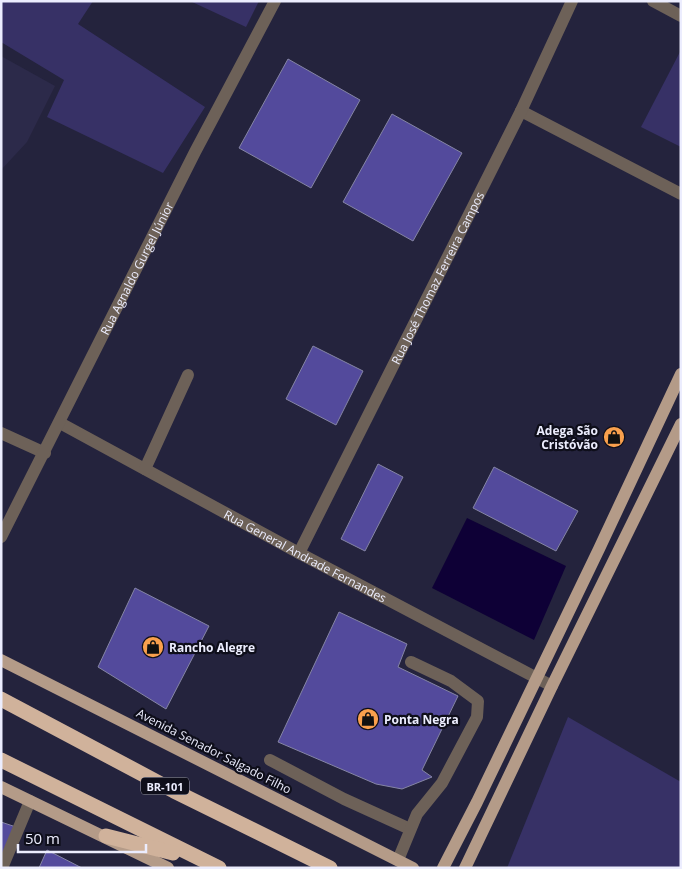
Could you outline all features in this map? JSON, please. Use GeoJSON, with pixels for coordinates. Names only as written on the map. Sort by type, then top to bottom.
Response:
{"type":"FeatureCollection","features":[{"type":"Feature","properties":{"kind":"highway","name":"BR-101"},"geometry":{"type":"LineString","coordinates":[[1,699],[174,791],[330,868]]}},
{"type":"Feature","properties":{"kind":"highway"},"geometry":{"type":"LineString","coordinates":[[1,760],[220,868]]}},
{"type":"Feature","properties":{"kind":"highway"},"geometry":{"type":"LineString","coordinates":[[106,836],[199,859]]}},
{"type":"Feature","properties":{"kind":"main road"},"geometry":{"type":"LineString","coordinates":[[443,868],[537,678],[681,374]]}},
{"type":"Feature","properties":{"kind":"main road"},"geometry":{"type":"LineString","coordinates":[[465,868],[681,424]]}},
{"type":"Feature","properties":{"kind":"main road","name":"Avenida Senador Salgado Filho"},"geometry":{"type":"LineString","coordinates":[[1,660],[413,868]]}},
{"type":"Feature","properties":{"kind":"main road"},"geometry":{"type":"LineString","coordinates":[[1,787],[106,836],[168,868]]}},
{"type":"Feature","properties":{"kind":"street","name":"Rua Agnaldo Gurgel Júnior"},"geometry":{"type":"LineString","coordinates":[[1,537],[195,152],[275,1]]}},
{"type":"Feature","properties":{"kind":"street","name":"Rua José Thomaz Ferreira Campos"},"geometry":{"type":"LineString","coordinates":[[299,553],[521,111],[572,1]]}},
{"type":"Feature","properties":{"kind":"street"},"geometry":{"type":"LineString","coordinates":[[653,1],[681,16]]}},
{"type":"Feature","properties":{"kind":"street"},"geometry":{"type":"LineString","coordinates":[[521,111],[681,194]]}},
{"type":"Feature","properties":{"kind":"street"},"geometry":{"type":"LineString","coordinates":[[145,469],[188,375]]}},
{"type":"Feature","properties":{"kind":"street","name":"Rua General Andrade Fernandes"},"geometry":{"type":"LineString","coordinates":[[60,423],[299,553],[552,686]]}},
{"type":"Feature","properties":{"kind":"street"},"geometry":{"type":"LineString","coordinates":[[1,433],[45,453]]}},
{"type":"Feature","properties":{"kind":"street"},"geometry":{"type":"LineString","coordinates":[[398,860],[417,814],[442,783],[476,717],[478,701],[451,681],[411,662]]}},
{"type":"Feature","properties":{"kind":"street"},"geometry":{"type":"LineString","coordinates":[[270,760],[344,799],[410,829]]}},
{"type":"Feature","properties":{"kind":"street"},"geometry":{"type":"LineString","coordinates":[[2,868],[30,801]]}},
{"type":"Feature","properties":{"kind":"shaded area"},"geometry":{"type":"Polygon","coordinates":[[[1,1],[93,1],[78,24],[205,107],[163,173],[47,117],[64,80],[1,42],[1,1]]]}},
{"type":"Feature","properties":{"kind":"shaded area"},"geometry":{"type":"Polygon","coordinates":[[[190,1],[259,1],[246,27],[190,1]]]}},
{"type":"Feature","properties":{"kind":"shaded area"},"geometry":{"type":"Polygon","coordinates":[[[681,50],[681,147],[641,127],[681,50]]]}},
{"type":"Feature","properties":{"kind":"shaded area"},"geometry":{"type":"Polygon","coordinates":[[[1,56],[55,86],[27,142],[1,170],[1,56]]]}},
{"type":"Feature","properties":{"kind":"shaded area"},"geometry":{"type":"Polygon","coordinates":[[[467,518],[566,566],[534,640],[432,588],[467,518]]]}},
{"type":"Feature","properties":{"kind":"shaded area"},"geometry":{"type":"Polygon","coordinates":[[[568,717],[681,782],[681,868],[507,868],[568,717]]]}},
{"type":"Feature","properties":{"kind":"building"},"geometry":{"type":"Polygon","coordinates":[[[288,59],[360,100],[311,188],[239,148],[288,59]]]}},
{"type":"Feature","properties":{"kind":"building"},"geometry":{"type":"Polygon","coordinates":[[[392,114],[462,153],[413,241],[343,202],[392,114]]]}},
{"type":"Feature","properties":{"kind":"building"},"geometry":{"type":"Polygon","coordinates":[[[313,346],[363,371],[336,425],[286,399],[313,346]]]}},
{"type":"Feature","properties":{"kind":"building"},"geometry":{"type":"Polygon","coordinates":[[[378,464],[403,477],[365,551],[341,539],[378,464]]]}},
{"type":"Feature","properties":{"kind":"building"},"geometry":{"type":"Polygon","coordinates":[[[494,467],[578,511],[556,551],[473,508],[494,467]]]}},
{"type":"Feature","properties":{"kind":"building","name":"Rancho Alegre"},"geometry":{"type":"Polygon","coordinates":[[[135,588],[209,626],[166,709],[98,667],[135,588]]]}},
{"type":"Feature","properties":{"kind":"building","name":"Ponta Negra"},"geometry":{"type":"Polygon","coordinates":[[[339,612],[407,644],[398,667],[458,696],[422,770],[432,777],[402,789],[376,784],[278,742],[339,612]]]}},
{"type":"Feature","properties":{"kind":"building"},"geometry":{"type":"Polygon","coordinates":[[[1,822],[16,827],[1,862],[1,822]]]}},
{"type":"Feature","properties":{"kind":"building"},"geometry":{"type":"Polygon","coordinates":[[[47,850],[82,868],[39,868],[47,850]]]}},
{"type":"Feature","properties":{"kind":"place","name":"Adega São Cristóvão"},"geometry":{"type":"Point","coordinates":[614,437]}},
{"type":"Feature","properties":{"kind":"place","name":"Rancho Alegre"},"geometry":{"type":"Point","coordinates":[153,647]}},
{"type":"Feature","properties":{"kind":"place","name":"Ponta Negra"},"geometry":{"type":"Point","coordinates":[368,719]}}]}
